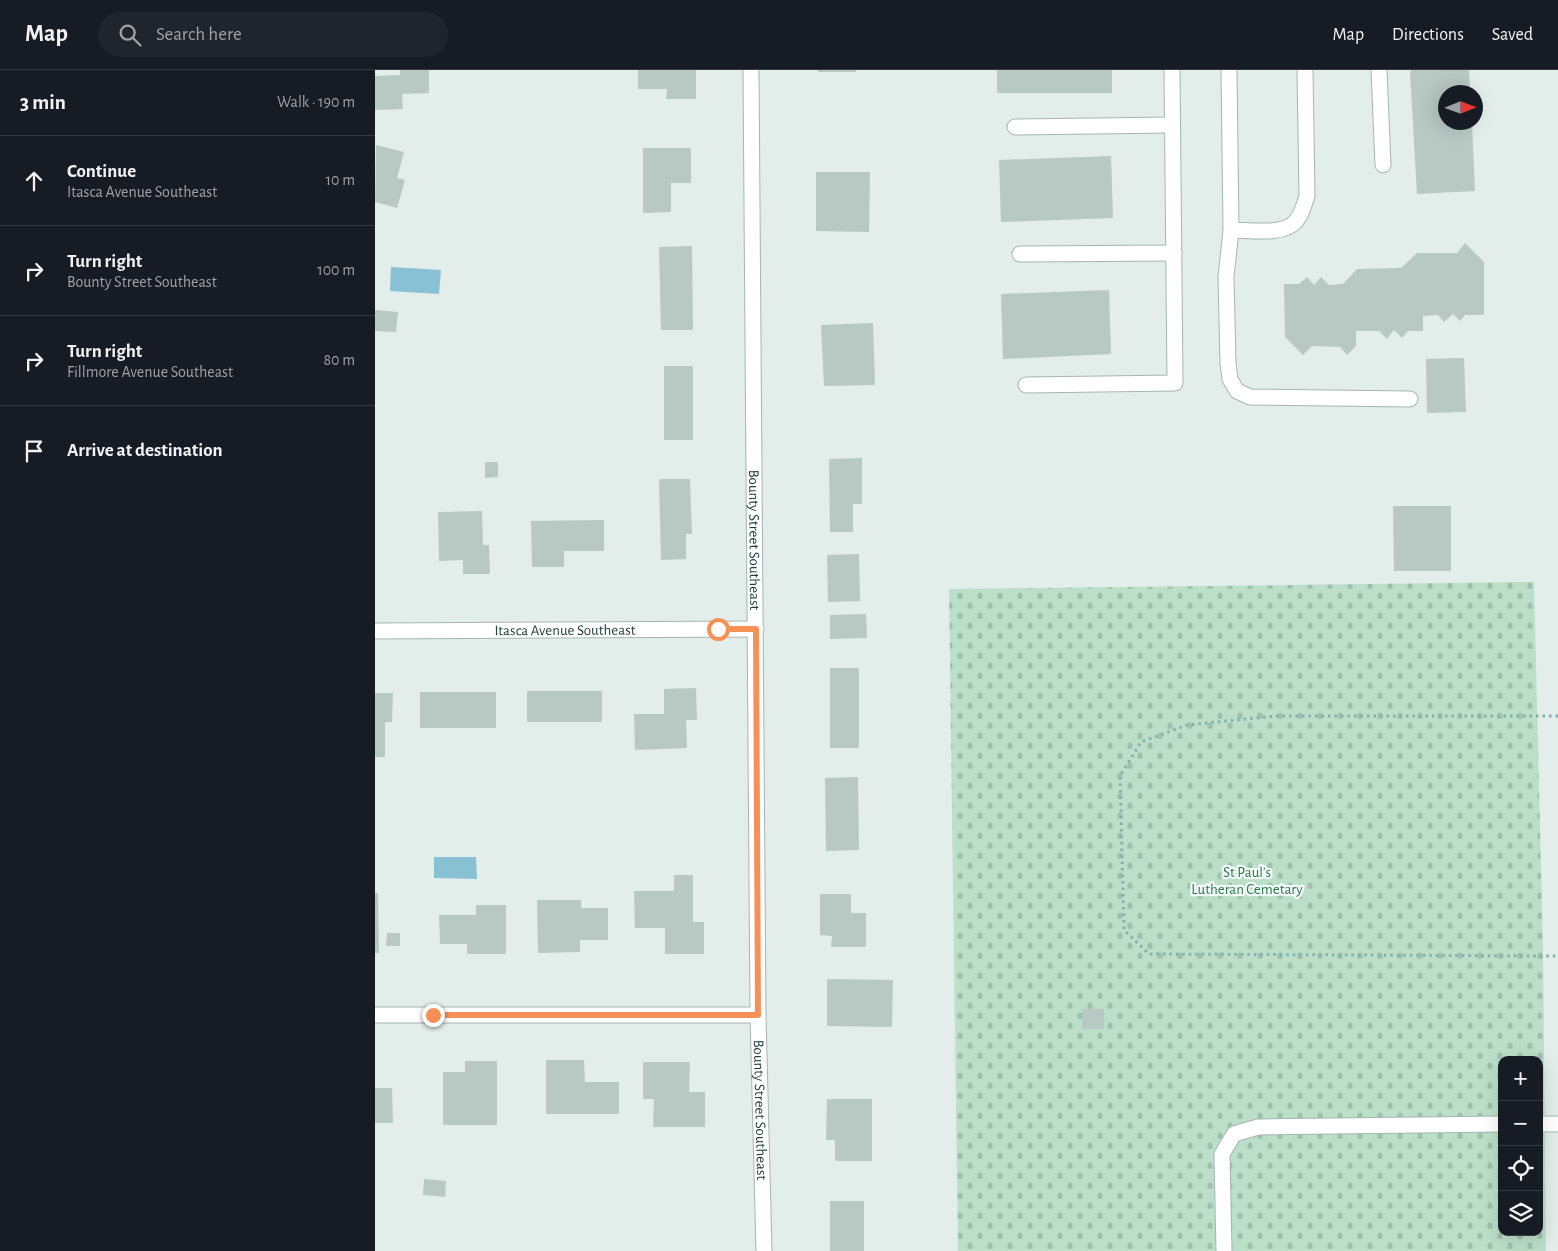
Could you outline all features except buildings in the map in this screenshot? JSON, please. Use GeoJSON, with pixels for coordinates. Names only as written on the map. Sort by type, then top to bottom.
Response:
{"type":"FeatureCollection","features":[{"type":"Feature","properties":{"kind":"street","name":"Bounty Street Southeast"},"geometry":{"type":"LineString","coordinates":[[751,70],[758,1015],[763,1251]]}},
{"type":"Feature","properties":{"kind":"street"},"geometry":{"type":"LineString","coordinates":[[1026,385],[1175,383],[1172,70]]}},
{"type":"Feature","properties":{"kind":"street"},"geometry":{"type":"LineString","coordinates":[[1229,70],[1231,230],[1226,277],[1228,363],[1231,379],[1237,391],[1250,397],[1410,399]]}},
{"type":"Feature","properties":{"kind":"street"},"geometry":{"type":"LineString","coordinates":[[1231,230],[1278,231],[1288,228],[1296,222],[1302,212],[1307,196],[1305,70]]}},
{"type":"Feature","properties":{"kind":"street"},"geometry":{"type":"LineString","coordinates":[[1379,70],[1383,165]]}},
{"type":"Feature","properties":{"kind":"street"},"geometry":{"type":"LineString","coordinates":[[1015,126],[1172,125]]}},
{"type":"Feature","properties":{"kind":"street"},"geometry":{"type":"LineString","coordinates":[[1020,254],[1174,253]]}},
{"type":"Feature","properties":{"kind":"street","name":"Itasca Avenue Southeast"},"geometry":{"type":"LineString","coordinates":[[375,631],[756,629]]}},
{"type":"Feature","properties":{"kind":"street"},"geometry":{"type":"LineString","coordinates":[[375,1015],[758,1015]]}},
{"type":"Feature","properties":{"kind":"street"},"geometry":{"type":"LineString","coordinates":[[1224,1251],[1223,1154],[1233,1134],[1258,1127],[1498,1124]]}},
{"type":"Feature","properties":{"kind":"street"},"geometry":{"type":"LineString","coordinates":[[1543,1124],[1558,1124]]}},
{"type":"Feature","properties":{"kind":"path"},"geometry":{"type":"LineString","coordinates":[[1558,716],[1276,716],[1187,725],[1141,742],[1120,776],[1124,930],[1149,954],[1558,956]]}},
{"type":"Feature","properties":{"kind":"green space","name":"St Paul's Lutheran Cemetary"},"geometry":{"type":"Polygon","coordinates":[[[1534,582],[1543,951],[1546,1251],[958,1251],[949,589],[1534,582]]]}},
{"type":"Feature","properties":{"kind":"water"},"geometry":{"type":"Polygon","coordinates":[[[391,267],[441,270],[439,294],[390,291],[391,267]]]}},
{"type":"Feature","properties":{"kind":"water"},"geometry":{"type":"Polygon","coordinates":[[[434,857],[476,857],[477,879],[434,878],[434,857]]]}},
{"type":"Feature","properties":{"kind":"route"},"geometry":{"type":"LineString","coordinates":[[433,1015],[758,1015],[756,629],[718,629]]}}]}
